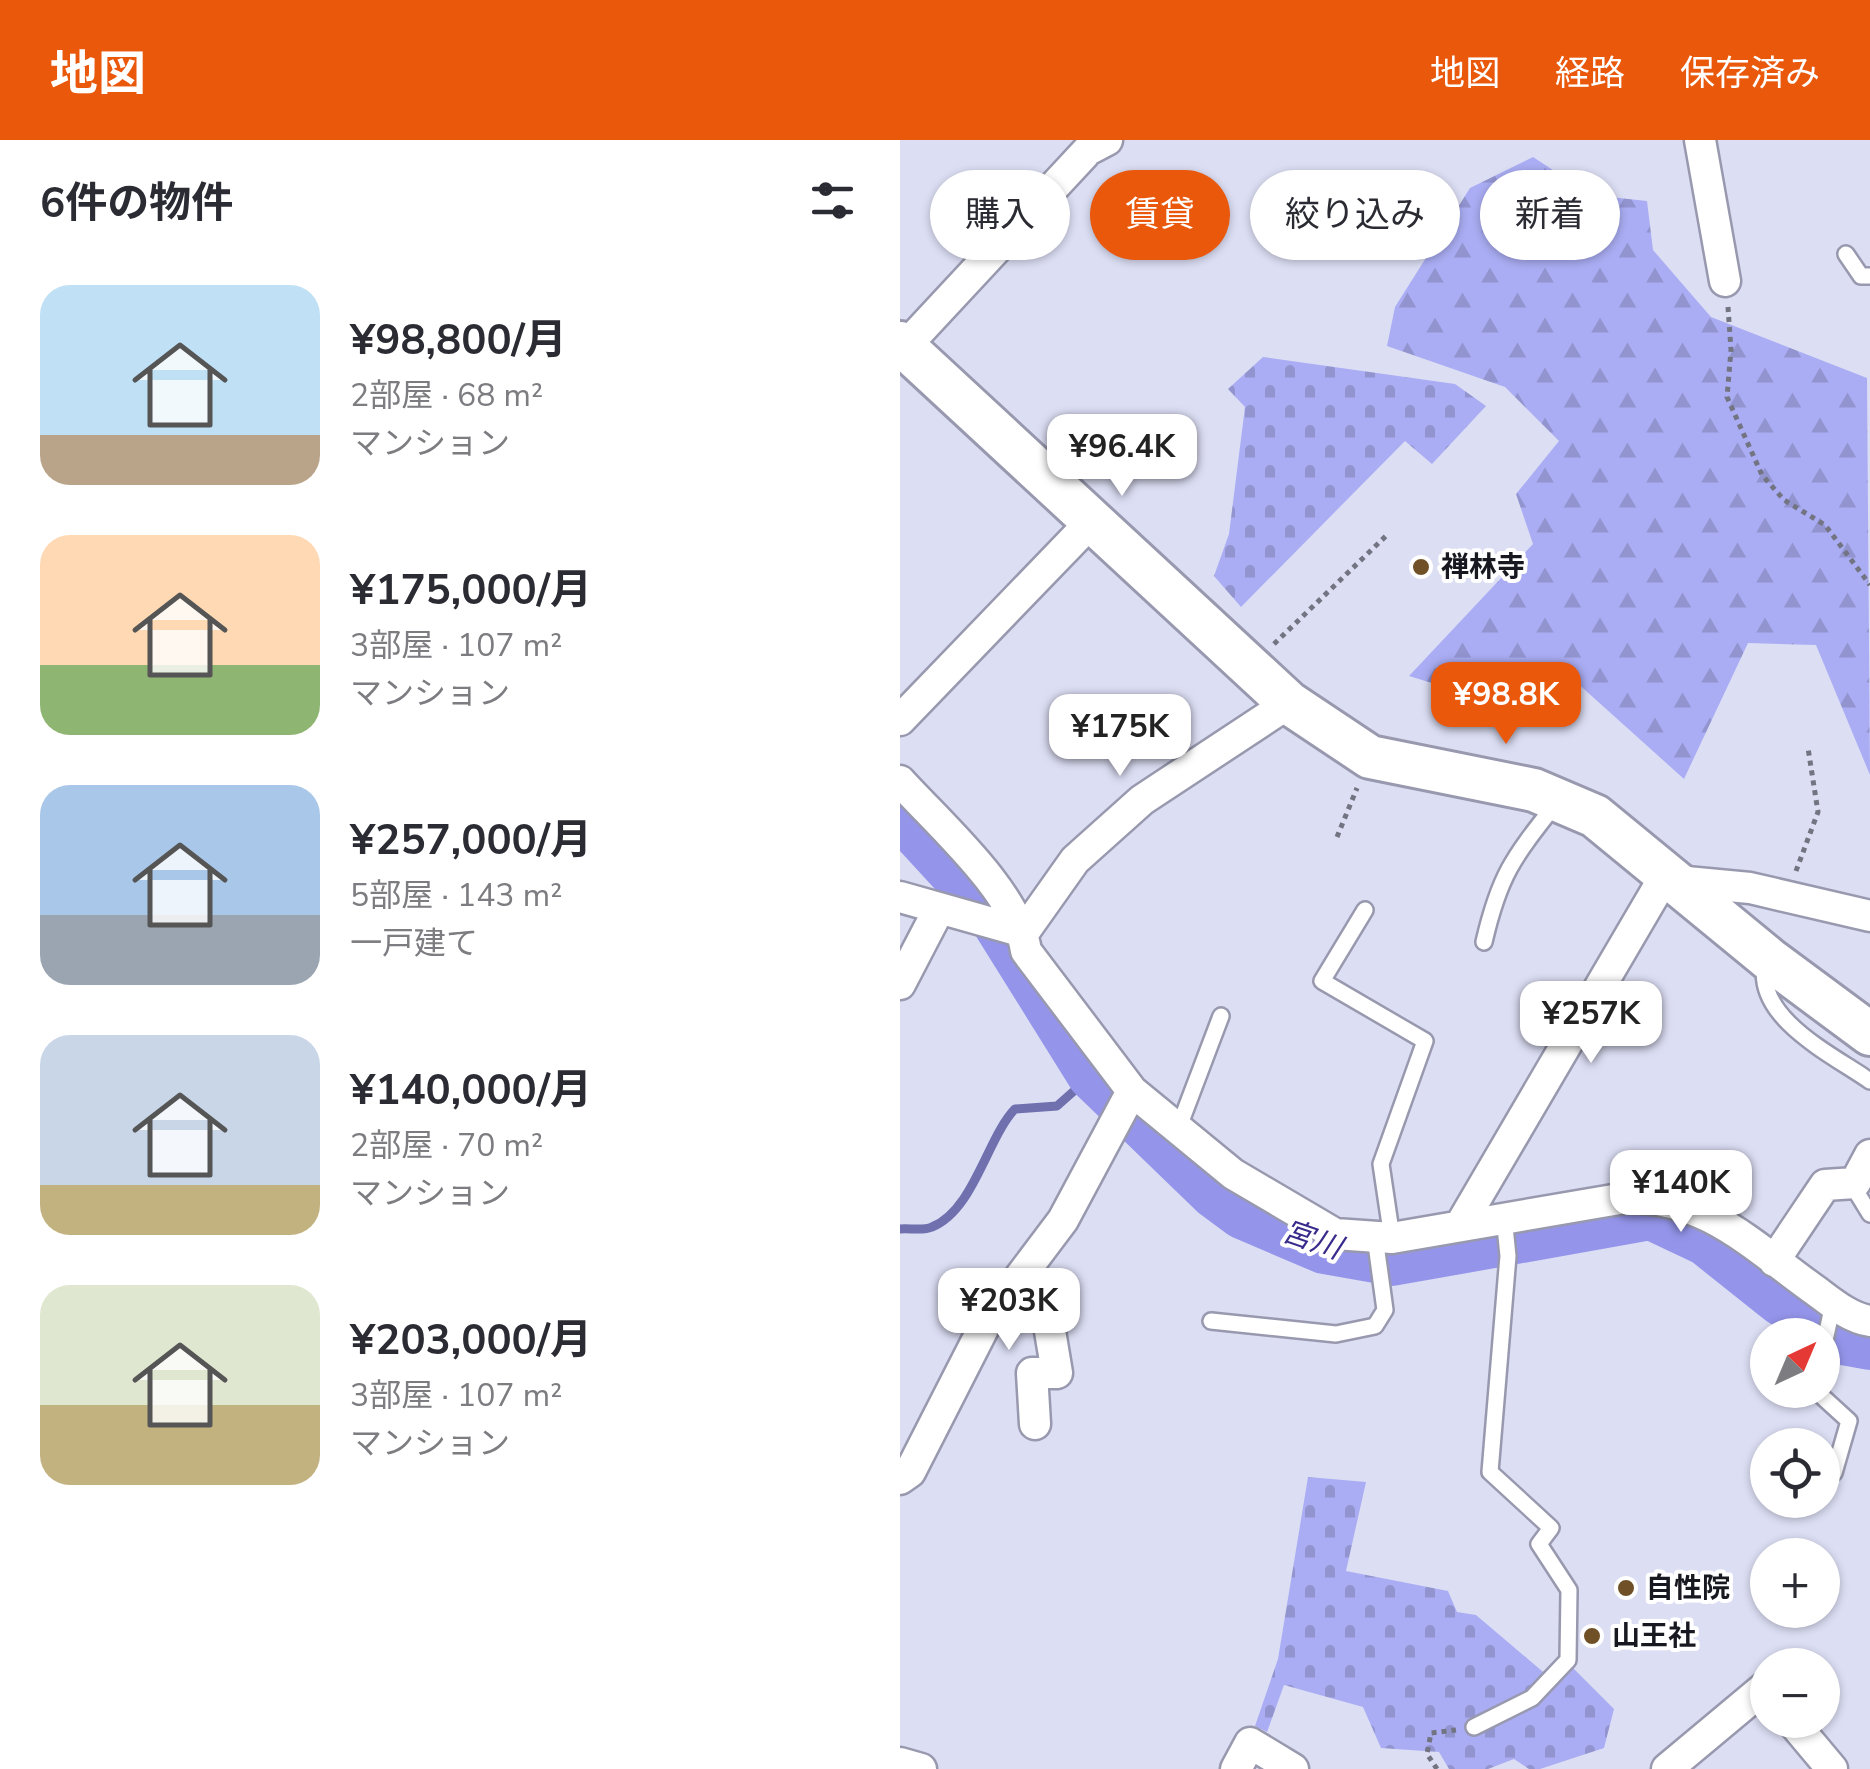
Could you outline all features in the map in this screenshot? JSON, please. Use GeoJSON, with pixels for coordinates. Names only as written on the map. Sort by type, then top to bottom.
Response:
{"type":"FeatureCollection","features":[{"type":"Feature","properties":{"kind":"street"},"geometry":{"type":"LineString","coordinates":[[1106,140],[1088,150],[901,347],[1289,704],[1370,758],[1534,790],[1595,816],[1769,958],[1870,1034]]}},
{"type":"Feature","properties":{"kind":"street"},"geometry":{"type":"LineString","coordinates":[[1700,140],[1726,282]]}},
{"type":"Feature","properties":{"kind":"street"},"geometry":{"type":"LineString","coordinates":[[900,720],[1092,521]]}},
{"type":"Feature","properties":{"kind":"street"},"geometry":{"type":"LineString","coordinates":[[1024,932],[1075,860],[1142,800],[1289,704]]}},
{"type":"Feature","properties":{"kind":"street"},"geometry":{"type":"LineString","coordinates":[[900,780],[998,890],[1024,932],[1026,950],[1132,1091],[1178,1132],[1311,1224],[1335,1234],[1384,1237],[1504,1216],[1661,1196],[1705,1212],[1833,1304],[1870,1321]]}},
{"type":"Feature","properties":{"kind":"street"},"geometry":{"type":"LineString","coordinates":[[1671,878],[1787,895],[1870,916]]}},
{"type":"Feature","properties":{"kind":"street"},"geometry":{"type":"LineString","coordinates":[[1461,1224],[1671,878]]}},
{"type":"Feature","properties":{"kind":"street"},"geometry":{"type":"LineString","coordinates":[[900,897],[1024,932]]}},
{"type":"Feature","properties":{"kind":"street"},"geometry":{"type":"LineString","coordinates":[[900,984],[939,909]]}},
{"type":"Feature","properties":{"kind":"street"},"geometry":{"type":"LineString","coordinates":[[904,1467],[987,1321],[1026,1274],[1062,1220],[1132,1091]]}},
{"type":"Feature","properties":{"kind":"street"},"geometry":{"type":"LineString","coordinates":[[1774,1261],[1824,1185],[1851,1183],[1870,1155]]}},
{"type":"Feature","properties":{"kind":"street"},"geometry":{"type":"LineString","coordinates":[[1026,1274],[1046,1308],[1057,1373],[1032,1374],[1035,1424]]}},
{"type":"Feature","properties":{"kind":"street"},"geometry":{"type":"LineString","coordinates":[[1667,1769],[1750,1700]]}},
{"type":"Feature","properties":{"kind":"street"},"geometry":{"type":"LineString","coordinates":[[1806,1738],[1832,1769]]}},
{"type":"Feature","properties":{"kind":"street"},"geometry":{"type":"LineString","coordinates":[[1236,1769],[1250,1743],[1293,1769]]}},
{"type":"Feature","properties":{"kind":"street"},"geometry":{"type":"LineString","coordinates":[[900,1763],[922,1769]]}},
{"type":"Feature","properties":{"kind":"lane"},"geometry":{"type":"LineString","coordinates":[[1846,254],[1861,276],[1870,276]]}},
{"type":"Feature","properties":{"kind":"lane"},"geometry":{"type":"LineString","coordinates":[[1484,942],[1496,890],[1506,868],[1558,801]]}},
{"type":"Feature","properties":{"kind":"lane"},"geometry":{"type":"LineString","coordinates":[[1211,1321],[1336,1334],[1375,1326],[1385,1310],[1382,1164],[1425,1042],[1322,981],[1365,910]]}},
{"type":"Feature","properties":{"kind":"lane"},"geometry":{"type":"LineString","coordinates":[[1769,958],[1764,983],[1777,1010],[1870,1081]]}},
{"type":"Feature","properties":{"kind":"lane"},"geometry":{"type":"LineString","coordinates":[[1178,1132],[1221,1016]]}},
{"type":"Feature","properties":{"kind":"lane"},"geometry":{"type":"LineString","coordinates":[[1851,1183],[1870,1214]]}},
{"type":"Feature","properties":{"kind":"lane"},"geometry":{"type":"LineString","coordinates":[[1474,1727],[1532,1698],[1568,1660],[1569,1590],[1540,1544],[1551,1528],[1490,1472],[1508,1256],[1504,1216]]}},
{"type":"Feature","properties":{"kind":"lane"},"geometry":{"type":"LineString","coordinates":[[1830,1318],[1833,1304]]}},
{"type":"Feature","properties":{"kind":"lane"},"geometry":{"type":"LineString","coordinates":[[1834,1408],[1848,1421],[1840,1450]]}},
{"type":"Feature","properties":{"kind":"path"},"geometry":{"type":"LineString","coordinates":[[1726,282],[1731,350],[1727,397],[1737,425],[1762,475],[1784,500],[1825,525],[1870,585]]}},
{"type":"Feature","properties":{"kind":"path"},"geometry":{"type":"LineString","coordinates":[[1250,667],[1389,533]]}},
{"type":"Feature","properties":{"kind":"path"},"geometry":{"type":"LineString","coordinates":[[1787,895],[1818,812],[1808,748]]}},
{"type":"Feature","properties":{"kind":"path"},"geometry":{"type":"LineString","coordinates":[[1337,837],[1370,758]]}},
{"type":"Feature","properties":{"kind":"path"},"geometry":{"type":"LineString","coordinates":[[1437,1769],[1426,1754],[1431,1733],[1474,1727]]}},
{"type":"Feature","properties":{"kind":"green space"},"geometry":{"type":"Polygon","coordinates":[[[1533,157],[1553,170],[1507,170],[1533,157]]]}},
{"type":"Feature","properties":{"kind":"green space"},"geometry":{"type":"Polygon","coordinates":[[[1480,183],[1480,260],[1620,260],[1620,198],[1647,201],[1653,250],[1711,317],[1867,378],[1870,775],[1816,645],[1748,643],[1684,779],[1575,681],[1435,684],[1409,676],[1533,544],[1516,494],[1559,441],[1505,387],[1387,346],[1395,307],[1425,260],[1460,260],[1460,204],[1470,188],[1480,183]]]}},
{"type":"Feature","properties":{"kind":"green space"},"geometry":{"type":"Polygon","coordinates":[[[1263,357],[1455,384],[1486,406],[1432,464],[1405,441],[1241,607],[1214,576],[1229,534],[1245,407],[1228,389],[1263,357]]]}},
{"type":"Feature","properties":{"kind":"green space"},"geometry":{"type":"Polygon","coordinates":[[[1308,1477],[1366,1482],[1346,1571],[1448,1591],[1457,1612],[1476,1615],[1549,1677],[1573,1668],[1614,1709],[1604,1748],[1540,1769],[1529,1769],[1514,1759],[1488,1769],[1449,1769],[1439,1752],[1381,1748],[1363,1707],[1284,1685],[1267,1732],[1255,1726],[1278,1659],[1308,1477]]]}},
{"type":"Feature","properties":{"kind":"waterway","name":"宮川"},"geometry":{"type":"LineString","coordinates":[[900,814],[991,913],[1092,1075],[1215,1194],[1242,1214],[1324,1249],[1392,1261],[1651,1215],[1706,1241],[1780,1300],[1842,1340],[1870,1345]]}},
{"type":"Feature","properties":{"kind":"waterway"},"geometry":{"type":"LineString","coordinates":[[900,1229],[932,1227],[959,1205],[1015,1109],[1057,1106],[1092,1075]]}},
{"type":"Feature","properties":{"kind":"place","name":"禅林寺"},"geometry":{"type":"Point","coordinates":[1421,567]}},
{"type":"Feature","properties":{"kind":"place","name":"自性院"},"geometry":{"type":"Point","coordinates":[1626,1588]}},
{"type":"Feature","properties":{"kind":"place","name":"山王社"},"geometry":{"type":"Point","coordinates":[1592,1636]}}]}
